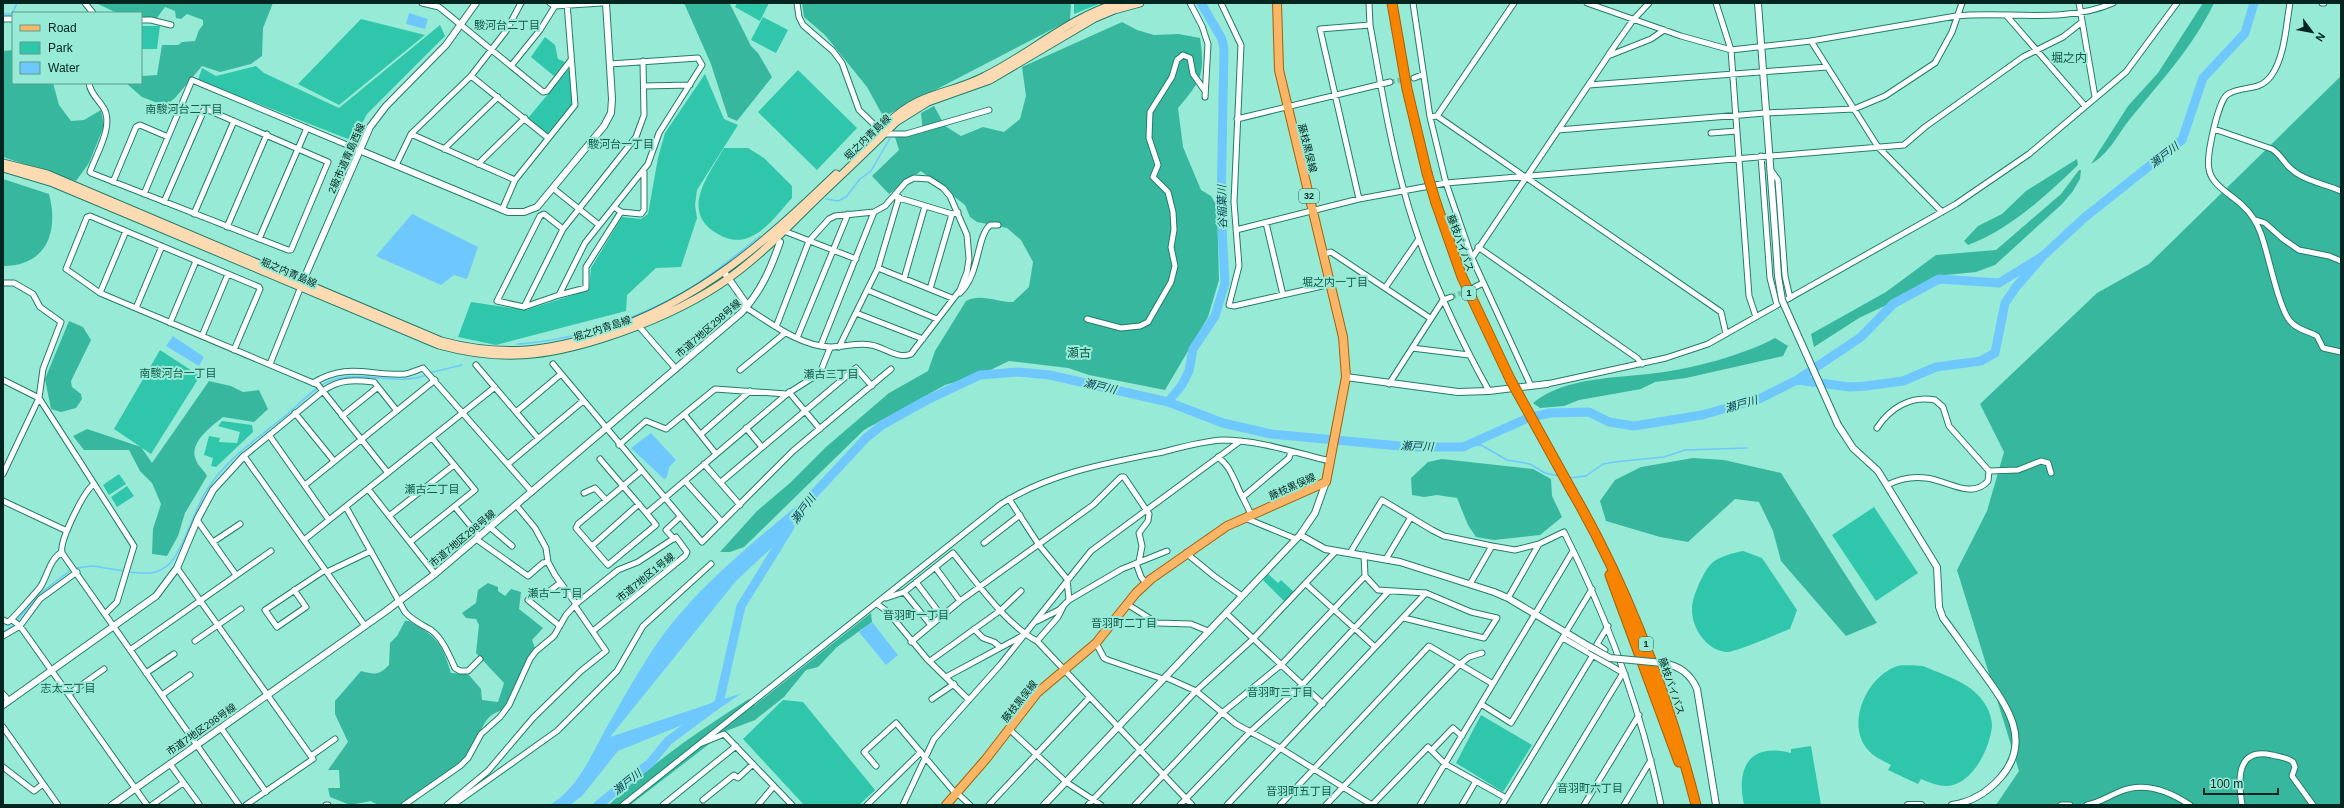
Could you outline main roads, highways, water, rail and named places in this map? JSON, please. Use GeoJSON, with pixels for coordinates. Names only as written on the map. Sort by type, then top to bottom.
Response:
{"type":"FeatureCollection","features":[{"type":"Feature","properties":{"kind":"highway","name":"1"},"geometry":{"type":"LineString","coordinates":[[1387,3],[1407,89]]}},
{"type":"Feature","properties":{"kind":"highway","name":"藤枝バイパス"},"geometry":{"type":"LineString","coordinates":[[1392,3],[1407,89],[1427,174],[1462,278],[1510,379],[1600,541],[1647,646],[1675,730],[1696,805]]}},
{"type":"Feature","properties":{"kind":"highway","name":"1"},"geometry":{"type":"LineString","coordinates":[[1399,3],[1407,89]]}},
{"type":"Feature","properties":{"kind":"highway","name":"藤枝バイパス"},"geometry":{"type":"LineString","coordinates":[[1573,493],[1613,584],[1684,776],[1692,805]]}},
{"type":"Feature","properties":{"kind":"main road","name":"堀之内青島線"},"geometry":{"type":"LineString","coordinates":[[3,168],[53,182],[441,341],[493,351],[526,351],[555,347],[638,324],[726,275],[769,246],[882,133],[893,118],[917,101],[935,93],[986,76],[1092,13],[1118,3]]}},
{"type":"Feature","properties":{"kind":"main road","name":"堀之内青島線"},"geometry":{"type":"LineString","coordinates":[[726,275],[882,133],[901,118],[928,102],[984,83],[1095,18],[1114,10],[1140,3]]}},
{"type":"Feature","properties":{"kind":"main road","name":"藤枝黒俣線"},"geometry":{"type":"LineString","coordinates":[[946,805],[1037,693],[1063,669],[1096,643],[1146,583],[1186,553],[1222,529],[1326,482],[1346,377],[1343,336],[1277,61],[1277,3]]}},
{"type":"Feature","properties":{"kind":"main road","name":"堀之内青島線"},"geometry":{"type":"LineString","coordinates":[[3,163],[47,174],[302,284]]}},
{"type":"Feature","properties":{"kind":"water"},"geometry":{"type":"Polygon","coordinates":[[[409,13],[428,19],[425,29],[406,24],[409,13]]]}},
{"type":"Feature","properties":{"kind":"water"},"geometry":{"type":"Polygon","coordinates":[[[412,214],[478,247],[467,279],[454,275],[441,285],[376,256],[412,214]]]}},
{"type":"Feature","properties":{"kind":"water"},"geometry":{"type":"Polygon","coordinates":[[[173,336],[204,357],[199,366],[166,346],[173,336]]]}},
{"type":"Feature","properties":{"kind":"water"},"geometry":{"type":"Polygon","coordinates":[[[651,433],[676,460],[669,467],[667,477],[664,479],[631,448],[651,433]]]}},
{"type":"Feature","properties":{"kind":"water"},"geometry":{"type":"Polygon","coordinates":[[[820,486],[783,537],[736,581],[610,737],[742,693],[714,712],[618,751],[582,796],[570,805],[549,805],[560,798],[578,778],[631,685],[666,631],[701,591],[739,555],[820,486]]]}},
{"type":"Feature","properties":{"kind":"water"},"geometry":{"type":"Polygon","coordinates":[[[872,622],[898,655],[886,665],[859,632],[872,622]]]}},
{"type":"Feature","properties":{"kind":"waterway"},"geometry":{"type":"LineString","coordinates":[[13,12],[17,3]]}},
{"type":"Feature","properties":{"kind":"waterway","name":"谷稲葉川"},"geometry":{"type":"LineString","coordinates":[[1168,402],[1182,385],[1189,371],[1193,349],[1215,316],[1225,283],[1221,210],[1224,49],[1222,39],[1201,3]]}},
{"type":"Feature","properties":{"kind":"waterway","name":"瀬戸川"},"geometry":{"type":"LineString","coordinates":[[1797,380],[1850,387],[1903,381],[1936,367],[1981,361],[1995,353],[2005,303],[2016,287],[2043,256],[2084,218],[2182,140],[2203,78],[2245,33],[2254,3]]}},
{"type":"Feature","properties":{"kind":"waterway"},"geometry":{"type":"LineString","coordinates":[[3,14],[12,14]]}},
{"type":"Feature","properties":{"kind":"waterway"},"geometry":{"type":"LineString","coordinates":[[826,199],[838,201],[846,197],[860,179],[871,171],[890,138]]}},
{"type":"Feature","properties":{"kind":"waterway"},"geometry":{"type":"LineString","coordinates":[[517,344],[538,342],[583,333],[650,309],[689,289],[725,264],[760,236]]}},
{"type":"Feature","properties":{"kind":"waterway","name":"瀬戸川"},"geometry":{"type":"LineString","coordinates":[[812,496],[866,438],[882,425],[927,400],[980,375],[1018,372],[1050,375],[1168,402],[1223,423],[1271,434],[1410,447],[1463,447],[1528,418],[1550,413],[1589,412],[1609,422],[1634,426],[1702,415],[1759,399],[1797,380],[1861,337],[1893,304],[1939,279],[1999,283],[2043,256]]}},
{"type":"Feature","properties":{"kind":"waterway"},"geometry":{"type":"LineString","coordinates":[[429,373],[462,365]]}},
{"type":"Feature","properties":{"kind":"waterway"},"geometry":{"type":"LineString","coordinates":[[128,572],[154,572],[159,571],[168,565],[178,551],[203,496],[216,477],[244,449],[322,385],[334,379],[347,377],[360,376],[400,379],[426,375]]}},
{"type":"Feature","properties":{"kind":"waterway"},"geometry":{"type":"LineString","coordinates":[[1463,447],[1481,445],[1507,460],[1530,464],[1545,473],[1559,476]]}},
{"type":"Feature","properties":{"kind":"waterway"},"geometry":{"type":"LineString","coordinates":[[1569,478],[1586,476],[1603,464],[1664,457],[1685,450],[1747,448]]}},
{"type":"Feature","properties":{"kind":"waterway","name":"瀬戸川"},"geometry":{"type":"LineString","coordinates":[[598,805],[650,763],[668,741],[719,703],[741,606],[790,527]]}},
{"type":"Feature","properties":{"kind":"waterway"},"geometry":{"type":"LineString","coordinates":[[75,568],[93,566],[124,571]]}},
{"type":"Feature","properties":{"kind":"waterway"},"geometry":{"type":"LineString","coordinates":[[17,621],[37,596],[72,569]]}},
{"type":"Feature","properties":{"kind":"waterway"},"geometry":{"type":"LineString","coordinates":[[3,632],[15,624]]}},
{"type":"Feature","properties":{"kind":"tunnel"},"geometry":{"type":"LineString","coordinates":[[1390,82],[1414,78]]}},
{"type":"Feature","properties":{"kind":"tunnel"},"geometry":{"type":"LineString","coordinates":[[1451,297],[1469,290]]}},
{"type":"Feature","properties":{"kind":"district","name":"駿河台二丁目"},"geometry":{"type":"Point","coordinates":[507,25]}},
{"type":"Feature","properties":{"kind":"district","name":"堀之内"},"geometry":{"type":"Point","coordinates":[2069,58]}},
{"type":"Feature","properties":{"kind":"district","name":"南駿河台二丁目"},"geometry":{"type":"Point","coordinates":[184,109]}},
{"type":"Feature","properties":{"kind":"district","name":"駿河台一丁目"},"geometry":{"type":"Point","coordinates":[621,144]}},
{"type":"Feature","properties":{"kind":"district","name":"堀之内一丁目"},"geometry":{"type":"Point","coordinates":[1335,282]}},
{"type":"Feature","properties":{"kind":"district","name":"瀬古"},"geometry":{"type":"Point","coordinates":[1079,353]}},
{"type":"Feature","properties":{"kind":"district","name":"南駿河台一丁目"},"geometry":{"type":"Point","coordinates":[178,373]}},
{"type":"Feature","properties":{"kind":"district","name":"瀬古三丁目"},"geometry":{"type":"Point","coordinates":[831,374]}},
{"type":"Feature","properties":{"kind":"district","name":"瀬古二丁目"},"geometry":{"type":"Point","coordinates":[432,489]}},
{"type":"Feature","properties":{"kind":"district","name":"瀬古一丁目"},"geometry":{"type":"Point","coordinates":[555,593]}},
{"type":"Feature","properties":{"kind":"district","name":"音羽町一丁目"},"geometry":{"type":"Point","coordinates":[916,615]}},
{"type":"Feature","properties":{"kind":"district","name":"音羽町二丁目"},"geometry":{"type":"Point","coordinates":[1124,623]}},
{"type":"Feature","properties":{"kind":"district","name":"志太二丁目"},"geometry":{"type":"Point","coordinates":[68,688]}},
{"type":"Feature","properties":{"kind":"district","name":"音羽町三丁目"},"geometry":{"type":"Point","coordinates":[1280,692]}},
{"type":"Feature","properties":{"kind":"district","name":"音羽町六丁目"},"geometry":{"type":"Point","coordinates":[1590,788]}},
{"type":"Feature","properties":{"kind":"district","name":"音羽町五丁目"},"geometry":{"type":"Point","coordinates":[1299,791]}}]}
